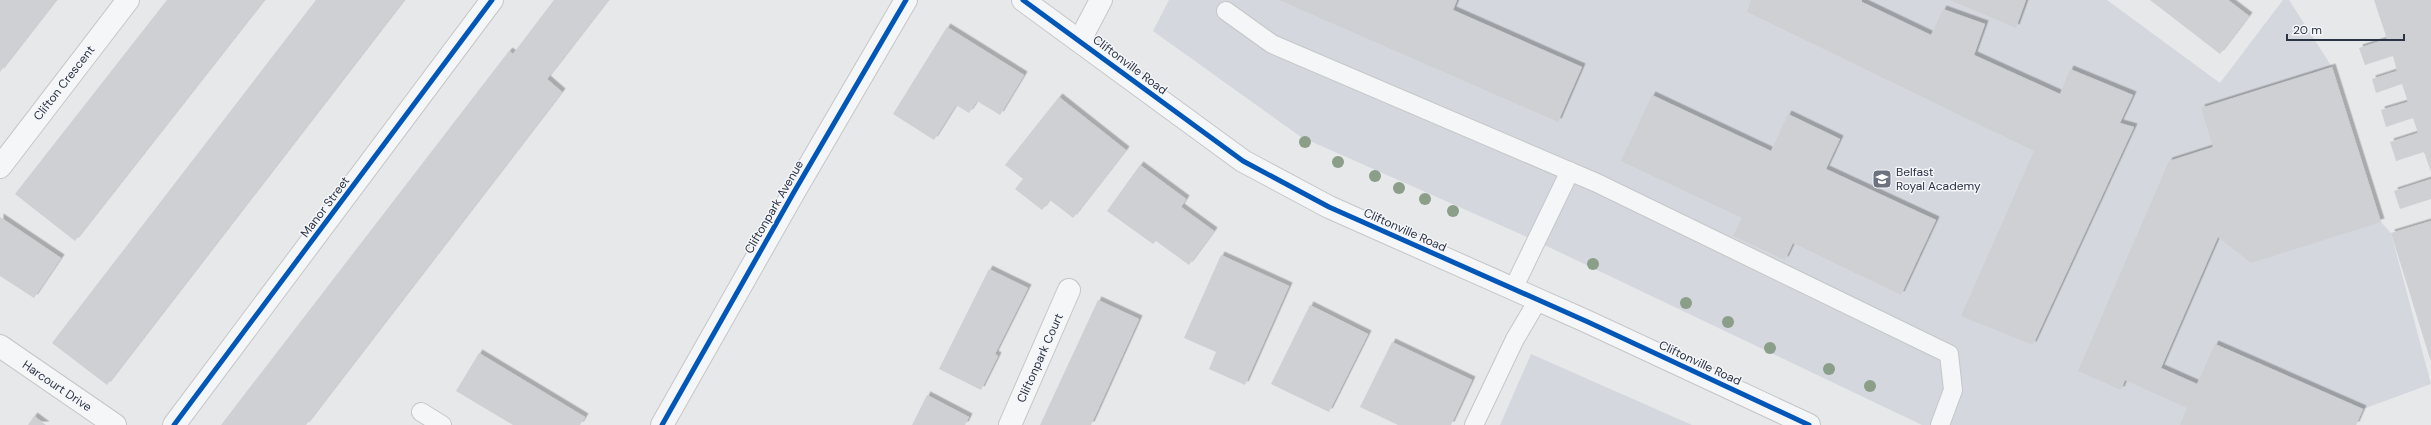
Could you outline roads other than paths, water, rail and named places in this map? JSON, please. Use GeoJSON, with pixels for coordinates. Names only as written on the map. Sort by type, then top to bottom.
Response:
{"type":"FeatureCollection","features":[{"type":"Feature","properties":{"kind":"street","name":"Clifton Crescent"},"geometry":{"type":"LineString","coordinates":[[0,167],[128,0]]}},
{"type":"Feature","properties":{"kind":"street","name":"Manor Street"},"geometry":{"type":"LineString","coordinates":[[174,425],[492,0]]}},
{"type":"Feature","properties":{"kind":"street","name":"Cliftonpark Avenue"},"geometry":{"type":"LineString","coordinates":[[665,424],[794,192],[906,0]]}},
{"type":"Feature","properties":{"kind":"street","name":"Cliftonville Road"},"geometry":{"type":"LineString","coordinates":[[1024,0],[1243,162],[1329,207],[1538,300],[1809,425]]}},
{"type":"Feature","properties":{"kind":"street"},"geometry":{"type":"LineString","coordinates":[[1080,40],[1100,0]]}},
{"type":"Feature","properties":{"kind":"street","name":"Cliftonpark Court"},"geometry":{"type":"LineString","coordinates":[[1010,425],[1070,290]]}},
{"type":"Feature","properties":{"kind":"street","name":"Harcourt Drive"},"geometry":{"type":"LineString","coordinates":[[0,346],[115,425]]}},
{"type":"Feature","properties":{"kind":"lane"},"geometry":{"type":"LineString","coordinates":[[1226,11],[1272,44],[1570,171],[1949,354],[1954,390],[1940,425]]}},
{"type":"Feature","properties":{"kind":"lane"},"geometry":{"type":"LineString","coordinates":[[1513,289],[1570,171]]}},
{"type":"Feature","properties":{"kind":"lane"},"geometry":{"type":"LineString","coordinates":[[1474,425],[1515,339],[1538,300]]}},
{"type":"Feature","properties":{"kind":"lane"},"geometry":{"type":"LineString","coordinates":[[421,412],[442,425]]}},
{"type":"Feature","properties":{"kind":"place","name":"Belfast Royal Academy"},"geometry":{"type":"Point","coordinates":[1882,179]}}]}
